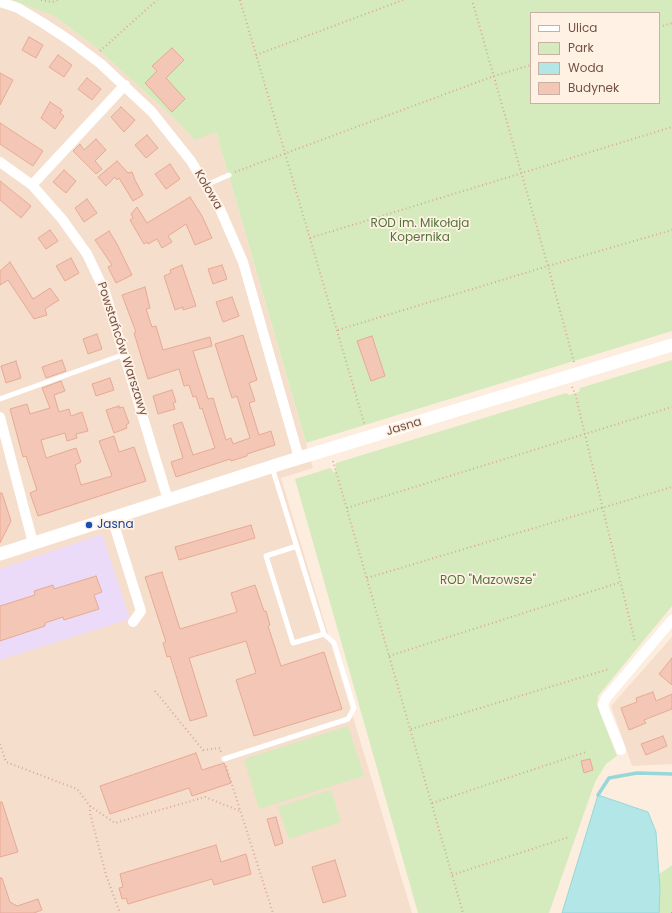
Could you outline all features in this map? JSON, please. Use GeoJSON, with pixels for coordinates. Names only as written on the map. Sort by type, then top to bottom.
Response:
{"type":"FeatureCollection","features":[{"type":"Feature","properties":{"kind":"street","name":"Kołowa"},"geometry":{"type":"LineString","coordinates":[[0,2],[18,8],[70,40],[124,85],[152,112],[178,143],[206,185],[220,209],[243,262],[299,458]]}},
{"type":"Feature","properties":{"kind":"street"},"geometry":{"type":"LineString","coordinates":[[32,185],[124,85]]}},
{"type":"Feature","properties":{"kind":"street","name":"Powstańców Warszawy"},"geometry":{"type":"LineString","coordinates":[[0,162],[32,185],[62,219],[87,254],[105,292],[168,500]]}},
{"type":"Feature","properties":{"kind":"street","name":"Jasna"},"geometry":{"type":"LineString","coordinates":[[0,554],[272,466],[672,345]]}},
{"type":"Feature","properties":{"kind":"street"},"geometry":{"type":"LineString","coordinates":[[0,416],[33,543]]}},
{"type":"Feature","properties":{"kind":"street"},"geometry":{"type":"LineString","coordinates":[[112,518],[141,611],[134,622]]}},
{"type":"Feature","properties":{"kind":"street"},"geometry":{"type":"LineString","coordinates":[[621,750],[603,705],[606,698],[672,620]]}},
{"type":"Feature","properties":{"kind":"lane"},"geometry":{"type":"LineString","coordinates":[[206,185],[229,175]]}},
{"type":"Feature","properties":{"kind":"lane"},"geometry":{"type":"LineString","coordinates":[[0,399],[125,354]]}},
{"type":"Feature","properties":{"kind":"lane"},"geometry":{"type":"LineString","coordinates":[[224,759],[348,719],[354,708],[334,643],[324,634],[272,466]]}},
{"type":"Feature","properties":{"kind":"lane"},"geometry":{"type":"LineString","coordinates":[[297,546],[266,556],[292,644],[324,634]]}},
{"type":"Feature","properties":{"kind":"path"},"geometry":{"type":"LineString","coordinates":[[41,0],[52,2],[58,0]]}},
{"type":"Feature","properties":{"kind":"path"},"geometry":{"type":"LineString","coordinates":[[93,58],[157,0]]}},
{"type":"Feature","properties":{"kind":"path"},"geometry":{"type":"LineString","coordinates":[[240,0],[365,425]]}},
{"type":"Feature","properties":{"kind":"path"},"geometry":{"type":"LineString","coordinates":[[256,55],[403,0]]}},
{"type":"Feature","properties":{"kind":"path"},"geometry":{"type":"LineString","coordinates":[[472,0],[522,172],[573,361]]}},
{"type":"Feature","properties":{"kind":"path"},"geometry":{"type":"LineString","coordinates":[[660,27],[672,23]]}},
{"type":"Feature","properties":{"kind":"path"},"geometry":{"type":"LineString","coordinates":[[229,175],[494,76],[530,65]]}},
{"type":"Feature","properties":{"kind":"path"},"geometry":{"type":"LineString","coordinates":[[310,238],[672,127]]}},
{"type":"Feature","properties":{"kind":"path"},"geometry":{"type":"LineString","coordinates":[[338,330],[672,230]]}},
{"type":"Feature","properties":{"kind":"path"},"geometry":{"type":"LineString","coordinates":[[575,393],[635,642]]}},
{"type":"Feature","properties":{"kind":"path"},"geometry":{"type":"LineString","coordinates":[[347,508],[672,407]]}},
{"type":"Feature","properties":{"kind":"path"},"geometry":{"type":"LineString","coordinates":[[336,472],[463,913]]}},
{"type":"Feature","properties":{"kind":"path"},"geometry":{"type":"LineString","coordinates":[[367,578],[672,487]]}},
{"type":"Feature","properties":{"kind":"path"},"geometry":{"type":"LineString","coordinates":[[390,656],[621,582]]}},
{"type":"Feature","properties":{"kind":"path"},"geometry":{"type":"LineString","coordinates":[[411,730],[609,669]]}},
{"type":"Feature","properties":{"kind":"path"},"geometry":{"type":"LineString","coordinates":[[155,691],[203,750],[220,748],[273,913]]}},
{"type":"Feature","properties":{"kind":"path"},"geometry":{"type":"LineString","coordinates":[[0,744],[6,762],[77,789],[90,806],[115,823],[205,797],[240,811]]}},
{"type":"Feature","properties":{"kind":"path"},"geometry":{"type":"LineString","coordinates":[[432,803],[586,752]]}},
{"type":"Feature","properties":{"kind":"path"},"geometry":{"type":"LineString","coordinates":[[90,806],[90,813],[106,874],[120,913]]}},
{"type":"Feature","properties":{"kind":"path"},"geometry":{"type":"LineString","coordinates":[[452,875],[569,837]]}},
{"type":"Feature","properties":{"kind":"shaded area"},"geometry":{"type":"Polygon","coordinates":[[[0,0],[12,0],[54,16],[93,45],[195,139],[216,132],[313,468],[281,478],[412,913],[0,913],[0,0]]]}},
{"type":"Feature","properties":{"kind":"shaded area"},"geometry":{"type":"Polygon","coordinates":[[[102,534],[130,619],[0,660],[0,569],[102,534]]]}},
{"type":"Feature","properties":{"kind":"shaded area"},"geometry":{"type":"Polygon","coordinates":[[[672,637],[672,764],[632,766],[611,706],[672,637]]]}},
{"type":"Feature","properties":{"kind":"green space","name":"ROD im. Mikołaja Kopernika"},"geometry":{"type":"Polygon","coordinates":[[[12,0],[672,0],[672,331],[306,443],[216,132],[195,140],[175,119],[93,45],[54,16],[12,0]]]}},
{"type":"Feature","properties":{"kind":"green space","name":"ROD \"Mazowsze\""},"geometry":{"type":"Polygon","coordinates":[[[672,360],[672,606],[598,696],[597,705],[617,756],[606,764],[595,782],[549,913],[418,913],[295,479],[330,468],[335,473],[336,463],[566,393],[569,395],[579,392],[580,388],[672,360]]]}},
{"type":"Feature","properties":{"kind":"green space"},"geometry":{"type":"Polygon","coordinates":[[[348,726],[364,776],[259,809],[244,759],[348,726]]]}},
{"type":"Feature","properties":{"kind":"green space"},"geometry":{"type":"Polygon","coordinates":[[[331,790],[341,822],[289,839],[278,807],[331,790]]]}},
{"type":"Feature","properties":{"kind":"green space"},"geometry":{"type":"Polygon","coordinates":[[[672,865],[672,913],[659,913],[658,875],[672,865]]]}},
{"type":"Feature","properties":{"kind":"water"},"geometry":{"type":"Polygon","coordinates":[[[598,795],[648,812],[656,832],[660,889],[659,913],[562,913],[598,795]]]}},
{"type":"Feature","properties":{"kind":"building"},"geometry":{"type":"Polygon","coordinates":[[[29,37],[43,45],[36,58],[22,50],[29,37]]]}},
{"type":"Feature","properties":{"kind":"building"},"geometry":{"type":"Polygon","coordinates":[[[172,48],[184,60],[166,78],[185,99],[172,112],[145,83],[157,71],[152,66],[172,48]]]}},
{"type":"Feature","properties":{"kind":"building"},"geometry":{"type":"Polygon","coordinates":[[[58,55],[72,65],[64,77],[49,67],[58,55]]]}},
{"type":"Feature","properties":{"kind":"building"},"geometry":{"type":"Polygon","coordinates":[[[0,73],[13,80],[0,105],[0,73]]]}},
{"type":"Feature","properties":{"kind":"building"},"geometry":{"type":"Polygon","coordinates":[[[87,78],[101,89],[92,100],[78,89],[87,78]]]}},
{"type":"Feature","properties":{"kind":"building"},"geometry":{"type":"Polygon","coordinates":[[[50,102],[62,110],[60,113],[64,116],[55,129],[41,118],[50,102]]]}},
{"type":"Feature","properties":{"kind":"building"},"geometry":{"type":"Polygon","coordinates":[[[121,107],[135,120],[124,132],[111,117],[121,107]]]}},
{"type":"Feature","properties":{"kind":"building"},"geometry":{"type":"Polygon","coordinates":[[[0,123],[43,151],[33,166],[0,144],[0,123]]]}},
{"type":"Feature","properties":{"kind":"building"},"geometry":{"type":"Polygon","coordinates":[[[147,135],[158,148],[146,158],[135,145],[147,135]]]}},
{"type":"Feature","properties":{"kind":"building"},"geometry":{"type":"Polygon","coordinates":[[[96,139],[106,150],[95,161],[102,169],[96,174],[73,151],[80,144],[84,150],[96,139]]]}},
{"type":"Feature","properties":{"kind":"building"},"geometry":{"type":"Polygon","coordinates":[[[117,161],[128,173],[132,172],[143,195],[133,201],[119,178],[117,180],[115,177],[106,186],[98,177],[117,161]]]}},
{"type":"Feature","properties":{"kind":"building"},"geometry":{"type":"Polygon","coordinates":[[[170,164],[180,179],[166,189],[155,174],[170,164]]]}},
{"type":"Feature","properties":{"kind":"building"},"geometry":{"type":"Polygon","coordinates":[[[64,170],[76,181],[66,193],[53,182],[64,170]]]}},
{"type":"Feature","properties":{"kind":"building"},"geometry":{"type":"Polygon","coordinates":[[[0,181],[31,206],[21,218],[0,200],[0,181]]]}},
{"type":"Feature","properties":{"kind":"building"},"geometry":{"type":"Polygon","coordinates":[[[190,197],[202,216],[212,238],[195,245],[186,224],[168,236],[172,242],[162,248],[157,239],[148,244],[147,242],[144,244],[130,220],[133,218],[131,214],[137,207],[147,223],[190,197]]]}},
{"type":"Feature","properties":{"kind":"building"},"geometry":{"type":"Polygon","coordinates":[[[87,199],[97,213],[84,222],[75,208],[87,199]]]}},
{"type":"Feature","properties":{"kind":"building"},"geometry":{"type":"Polygon","coordinates":[[[50,230],[58,241],[46,249],[38,238],[50,230]]]}},
{"type":"Feature","properties":{"kind":"building"},"geometry":{"type":"Polygon","coordinates":[[[109,231],[132,275],[116,283],[108,267],[112,265],[95,240],[109,231]]]}},
{"type":"Feature","properties":{"kind":"building"},"geometry":{"type":"Polygon","coordinates":[[[71,258],[79,273],[65,281],[56,266],[71,258]]]}},
{"type":"Feature","properties":{"kind":"building"},"geometry":{"type":"Polygon","coordinates":[[[10,262],[33,299],[50,288],[59,300],[45,309],[47,315],[34,319],[8,280],[0,285],[0,271],[10,262]]]}},
{"type":"Feature","properties":{"kind":"building"},"geometry":{"type":"Polygon","coordinates":[[[182,265],[196,306],[183,310],[183,307],[175,310],[164,276],[171,273],[170,270],[182,265]]]}},
{"type":"Feature","properties":{"kind":"building"},"geometry":{"type":"Polygon","coordinates":[[[222,265],[227,279],[213,284],[208,269],[222,265]]]}},
{"type":"Feature","properties":{"kind":"building"},"geometry":{"type":"Polygon","coordinates":[[[145,287],[150,308],[146,309],[152,327],[156,326],[163,350],[210,337],[212,346],[193,351],[208,399],[213,398],[226,440],[231,438],[233,444],[250,438],[237,396],[232,398],[215,344],[243,335],[257,380],[249,383],[255,401],[249,403],[259,435],[271,431],[275,445],[247,454],[247,456],[231,461],[230,459],[176,477],[171,462],[183,458],[173,425],[182,422],[193,455],[215,448],[202,408],[200,409],[196,396],[193,397],[189,385],[184,386],[179,369],[148,379],[134,333],[136,332],[122,295],[145,287]]]}},
{"type":"Feature","properties":{"kind":"building"},"geometry":{"type":"Polygon","coordinates":[[[232,297],[239,316],[223,322],[216,302],[232,297]]]}},
{"type":"Feature","properties":{"kind":"building"},"geometry":{"type":"Polygon","coordinates":[[[97,334],[102,349],[88,354],[83,339],[97,334]]]}},
{"type":"Feature","properties":{"kind":"building"},"geometry":{"type":"Polygon","coordinates":[[[372,336],[385,376],[371,381],[357,341],[372,336]]]}},
{"type":"Feature","properties":{"kind":"building"},"geometry":{"type":"Polygon","coordinates":[[[62,360],[66,371],[46,378],[42,367],[62,360]]]}},
{"type":"Feature","properties":{"kind":"building"},"geometry":{"type":"Polygon","coordinates":[[[16,361],[21,378],[6,383],[1,366],[16,361]]]}},
{"type":"Feature","properties":{"kind":"building"},"geometry":{"type":"Polygon","coordinates":[[[110,378],[114,390],[96,396],[92,384],[110,378]]]}},
{"type":"Feature","properties":{"kind":"building"},"geometry":{"type":"Polygon","coordinates":[[[61,381],[65,391],[54,395],[59,412],[69,409],[71,416],[82,412],[88,431],[76,434],[77,438],[67,441],[65,433],[41,440],[46,458],[76,448],[81,462],[75,465],[81,485],[112,476],[99,441],[114,436],[119,452],[134,447],[146,481],[38,516],[30,493],[37,490],[26,456],[23,457],[10,409],[27,404],[30,414],[50,408],[42,388],[61,381]]]}},
{"type":"Feature","properties":{"kind":"building"},"geometry":{"type":"Polygon","coordinates":[[[172,390],[176,402],[173,403],[175,409],[158,414],[153,396],[172,390]]]}},
{"type":"Feature","properties":{"kind":"building"},"geometry":{"type":"Polygon","coordinates":[[[119,406],[119,408],[123,407],[129,423],[126,425],[127,428],[114,433],[106,410],[119,406]]]}},
{"type":"Feature","properties":{"kind":"building"},"geometry":{"type":"Polygon","coordinates":[[[0,493],[2,493],[11,521],[0,543],[0,493]]]}},
{"type":"Feature","properties":{"kind":"building"},"geometry":{"type":"Polygon","coordinates":[[[251,525],[255,538],[179,560],[175,547],[251,525]]]}},
{"type":"Feature","properties":{"kind":"building"},"geometry":{"type":"Polygon","coordinates":[[[162,572],[180,629],[237,612],[231,593],[255,585],[264,611],[266,611],[270,625],[268,626],[281,666],[324,652],[342,709],[254,736],[236,680],[256,673],[246,641],[189,658],[207,716],[190,721],[170,656],[167,657],[163,643],[166,642],[145,577],[162,572]]]}},
{"type":"Feature","properties":{"kind":"building"},"geometry":{"type":"Polygon","coordinates":[[[96,576],[102,592],[94,595],[99,609],[64,620],[63,617],[45,623],[45,626],[0,641],[0,606],[35,595],[34,591],[53,585],[54,589],[96,576]]]}},
{"type":"Feature","properties":{"kind":"building"},"geometry":{"type":"Polygon","coordinates":[[[672,658],[672,685],[659,674],[672,658]]]}},
{"type":"Feature","properties":{"kind":"building"},"geometry":{"type":"Polygon","coordinates":[[[653,692],[656,701],[672,694],[672,709],[644,720],[646,723],[629,730],[621,708],[637,702],[636,698],[653,692]]]}},
{"type":"Feature","properties":{"kind":"building"},"geometry":{"type":"Polygon","coordinates":[[[663,736],[667,746],[646,755],[641,744],[663,736]]]}},
{"type":"Feature","properties":{"kind":"building"},"geometry":{"type":"Polygon","coordinates":[[[196,753],[202,770],[224,763],[231,783],[192,796],[189,788],[110,814],[100,786],[196,753]]]}},
{"type":"Feature","properties":{"kind":"building"},"geometry":{"type":"Polygon","coordinates":[[[590,759],[593,770],[584,773],[581,761],[590,759]]]}},
{"type":"Feature","properties":{"kind":"building"},"geometry":{"type":"Polygon","coordinates":[[[0,802],[2,802],[18,852],[0,857],[0,802]]]}},
{"type":"Feature","properties":{"kind":"building"},"geometry":{"type":"Polygon","coordinates":[[[276,817],[283,843],[275,846],[267,819],[276,817]]]}},
{"type":"Feature","properties":{"kind":"building"},"geometry":{"type":"Polygon","coordinates":[[[216,845],[221,862],[246,854],[251,874],[214,885],[212,879],[128,904],[126,898],[122,899],[119,888],[123,887],[120,874],[216,845]]]}},
{"type":"Feature","properties":{"kind":"building"},"geometry":{"type":"Polygon","coordinates":[[[335,860],[346,896],[323,903],[312,867],[335,860]]]}},
{"type":"Feature","properties":{"kind":"building"},"geometry":{"type":"Polygon","coordinates":[[[0,878],[2,878],[10,902],[17,906],[38,899],[42,910],[34,913],[0,913],[0,878]]]}},
{"type":"Feature","properties":{"kind":"waterway"},"geometry":{"type":"LineString","coordinates":[[598,795],[609,778],[637,773],[672,774]]}},
{"type":"Feature","properties":{"kind":"place","name":"Jasna"},"geometry":{"type":"Point","coordinates":[89,525]}}]}
